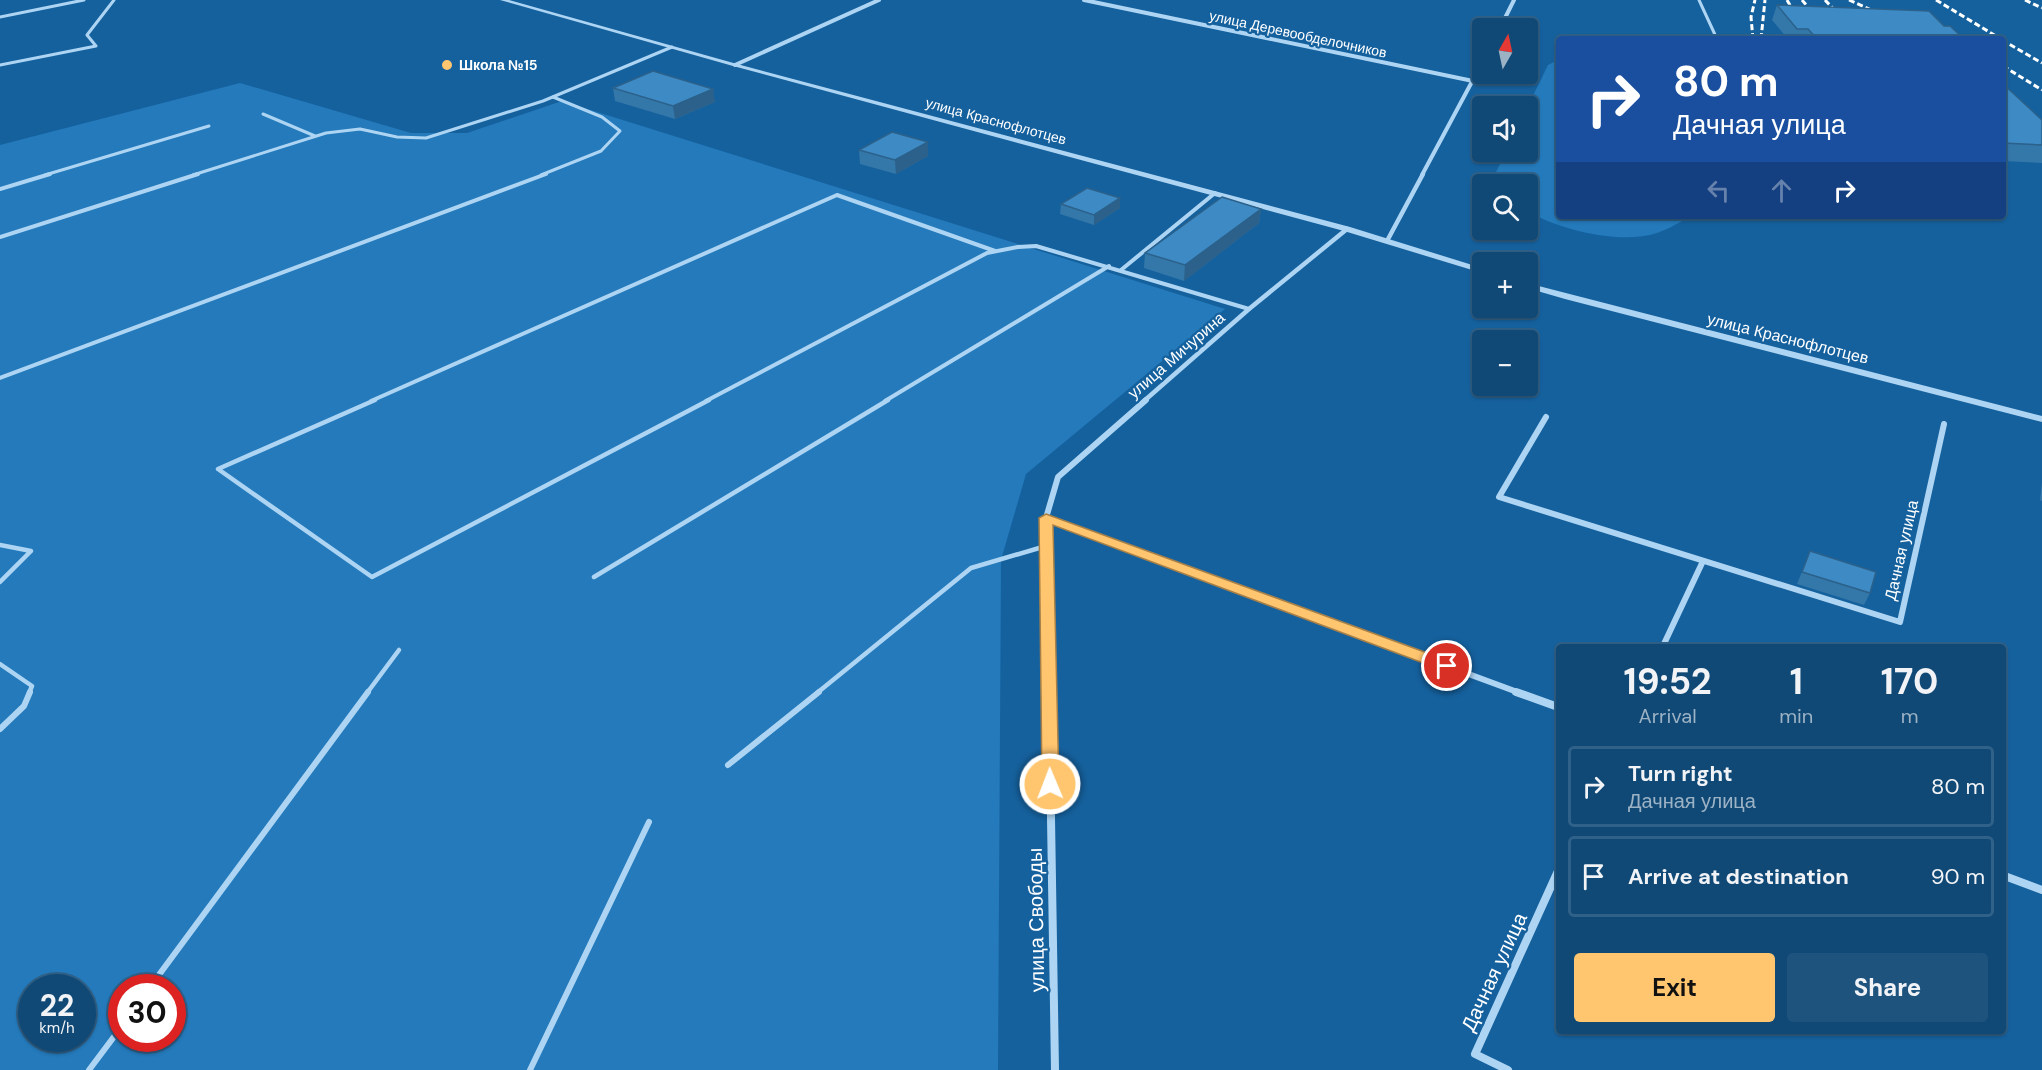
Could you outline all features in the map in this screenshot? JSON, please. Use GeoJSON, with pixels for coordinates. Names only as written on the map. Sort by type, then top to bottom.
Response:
{"type":"FeatureCollection","features":[{"type":"Feature","properties":{"kind":"street","name":"улица Краснофлотцев"},"geometry":{"type":"LineString","coordinates":[[503,0],[735,65],[1347,229],[1472,268]]}},
{"type":"Feature","properties":{"kind":"street"},"geometry":{"type":"LineString","coordinates":[[735,65],[879,0]]}},
{"type":"Feature","properties":{"kind":"street","name":"улица Деревообделочников"},"geometry":{"type":"LineString","coordinates":[[1084,0],[1472,81]]}},
{"type":"Feature","properties":{"kind":"street"},"geometry":{"type":"LineString","coordinates":[[1505,18],[1514,0]]}},
{"type":"Feature","properties":{"kind":"street"},"geometry":{"type":"LineString","coordinates":[[1387,241],[1472,83]]}},
{"type":"Feature","properties":{"kind":"street","name":"улица Мичурина"},"geometry":{"type":"LineString","coordinates":[[1046,518],[1058,477],[1250,309],[1347,229]]}},
{"type":"Feature","properties":{"kind":"street","name":"улица Краснофлотцев"},"geometry":{"type":"LineString","coordinates":[[1538,288],[2042,419]]}},
{"type":"Feature","properties":{"kind":"street","name":"Дачная улица"},"geometry":{"type":"LineString","coordinates":[[1546,417],[1499,497],[1900,622],[1944,424]]}},
{"type":"Feature","properties":{"kind":"street"},"geometry":{"type":"LineString","coordinates":[[1046,518],[1556,706]]}},
{"type":"Feature","properties":{"kind":"street","name":"улица Свободы"},"geometry":{"type":"LineString","coordinates":[[1046,518],[1055,1070]]}},
{"type":"Feature","properties":{"kind":"street"},"geometry":{"type":"LineString","coordinates":[[1664,644],[1703,561]]}},
{"type":"Feature","properties":{"kind":"street","name":"Дачная улица"},"geometry":{"type":"LineString","coordinates":[[1508,1070],[1475,1054],[1556,875]]}},
{"type":"Feature","properties":{"kind":"street"},"geometry":{"type":"LineString","coordinates":[[2006,876],[2042,890]]}},
{"type":"Feature","properties":{"kind":"lane"},"geometry":{"type":"LineString","coordinates":[[0,17],[84,0]]}},
{"type":"Feature","properties":{"kind":"lane"},"geometry":{"type":"LineString","coordinates":[[0,65],[96,46],[87,35],[114,0]]}},
{"type":"Feature","properties":{"kind":"lane"},"geometry":{"type":"LineString","coordinates":[[1699,0],[1716,36]]}},
{"type":"Feature","properties":{"kind":"lane"},"geometry":{"type":"LineString","coordinates":[[0,237],[315,136],[360,129],[397,137],[426,138],[553,97],[672,47]]}},
{"type":"Feature","properties":{"kind":"lane"},"geometry":{"type":"LineString","coordinates":[[0,378],[561,168],[601,151],[620,131],[602,117],[553,97]]}},
{"type":"Feature","properties":{"kind":"lane"},"geometry":{"type":"LineString","coordinates":[[263,114],[315,136]]}},
{"type":"Feature","properties":{"kind":"lane"},"geometry":{"type":"LineString","coordinates":[[0,189],[209,126]]}},
{"type":"Feature","properties":{"kind":"lane"},"geometry":{"type":"LineString","coordinates":[[1121,270],[1215,193]]}},
{"type":"Feature","properties":{"kind":"lane"},"geometry":{"type":"LineString","coordinates":[[995,251],[837,195],[218,470],[372,577],[987,253],[1021,245],[1036,246],[1250,309]]}},
{"type":"Feature","properties":{"kind":"lane"},"geometry":{"type":"LineString","coordinates":[[594,577],[1108,267]]}},
{"type":"Feature","properties":{"kind":"lane"},"geometry":{"type":"LineString","coordinates":[[0,545],[31,551],[0,582]]}},
{"type":"Feature","properties":{"kind":"lane"},"geometry":{"type":"LineString","coordinates":[[728,765],[971,568],[1046,546]]}},
{"type":"Feature","properties":{"kind":"lane"},"geometry":{"type":"LineString","coordinates":[[160,974],[399,650]]}},
{"type":"Feature","properties":{"kind":"lane"},"geometry":{"type":"LineString","coordinates":[[0,664],[32,686],[24,706],[0,729]]}},
{"type":"Feature","properties":{"kind":"lane"},"geometry":{"type":"LineString","coordinates":[[530,1070],[650,822]]}},
{"type":"Feature","properties":{"kind":"lane"},"geometry":{"type":"LineString","coordinates":[[89,1070],[108,1045]]}},
{"type":"Feature","properties":{"kind":"shaded area"},"geometry":{"type":"Polygon","coordinates":[[[1556,61],[1556,219],[1685,219],[1657,233],[1626,237],[1591,234],[1538,216],[1538,174],[1495,174],[1501,162],[1538,162],[1538,96],[1533,96],[1548,65],[1556,61]]]}},
{"type":"Feature","properties":{"kind":"shaded area"},"geometry":{"type":"Polygon","coordinates":[[[240,83],[411,133],[467,133],[562,101],[1225,309],[1026,474],[1001,560],[998,1070],[0,1070],[0,145],[240,83]]]}},
{"type":"Feature","properties":{"kind":"building"},"geometry":{"type":"Polygon","coordinates":[[[1777,5],[1929,11],[1944,26],[1950,26],[1961,36],[1814,36],[1808,29],[1797,29],[1777,5]]]}},
{"type":"Feature","properties":{"kind":"building"},"geometry":{"type":"Polygon","coordinates":[[[653,71],[713,89],[673,106],[613,88],[653,71]]]}},
{"type":"Feature","properties":{"kind":"building"},"geometry":{"type":"Polygon","coordinates":[[[2006,87],[2042,120],[2042,145],[2006,143],[2006,87]]]}},
{"type":"Feature","properties":{"kind":"building"},"geometry":{"type":"Polygon","coordinates":[[[892,132],[928,142],[895,160],[859,150],[892,132]]]}},
{"type":"Feature","properties":{"kind":"building"},"geometry":{"type":"Polygon","coordinates":[[[1087,188],[1120,198],[1094,215],[1061,204],[1087,188]]]}},
{"type":"Feature","properties":{"kind":"building"},"geometry":{"type":"Polygon","coordinates":[[[1222,197],[1261,209],[1185,265],[1145,253],[1222,197]]]}},
{"type":"Feature","properties":{"kind":"building"},"geometry":{"type":"Polygon","coordinates":[[[1810,551],[1876,572],[1870,593],[1802,572],[1810,551]]]}},
{"type":"Feature","properties":{"kind":"railway"},"geometry":{"type":"LineString","coordinates":[[1753,36],[1751,17],[1755,0]]}},
{"type":"Feature","properties":{"kind":"railway"},"geometry":{"type":"LineString","coordinates":[[1761,36],[1765,0]]}},
{"type":"Feature","properties":{"kind":"railway"},"geometry":{"type":"LineString","coordinates":[[1787,0],[1797,17],[1813,36]]}},
{"type":"Feature","properties":{"kind":"railway"},"geometry":{"type":"LineString","coordinates":[[1802,0],[1832,36]]}},
{"type":"Feature","properties":{"kind":"railway"},"geometry":{"type":"LineString","coordinates":[[1825,0],[1859,36]]}},
{"type":"Feature","properties":{"kind":"railway"},"geometry":{"type":"LineString","coordinates":[[1849,0],[1885,16]]}},
{"type":"Feature","properties":{"kind":"railway"},"geometry":{"type":"LineString","coordinates":[[1936,0],[1996,36]]}},
{"type":"Feature","properties":{"kind":"railway"},"geometry":{"type":"LineString","coordinates":[[2025,0],[2042,8]]}},
{"type":"Feature","properties":{"kind":"railway"},"geometry":{"type":"LineString","coordinates":[[2006,42],[2042,63]]}},
{"type":"Feature","properties":{"kind":"railway"},"geometry":{"type":"LineString","coordinates":[[2006,68],[2042,90]]}},
{"type":"Feature","properties":{"kind":"place","name":"Школа №15"},"geometry":{"type":"Point","coordinates":[447,65]}},
{"type":"Feature","properties":{"kind":"route"},"geometry":{"type":"LineString","coordinates":[[1050,784],[1046,518],[1447,666]]}}]}
